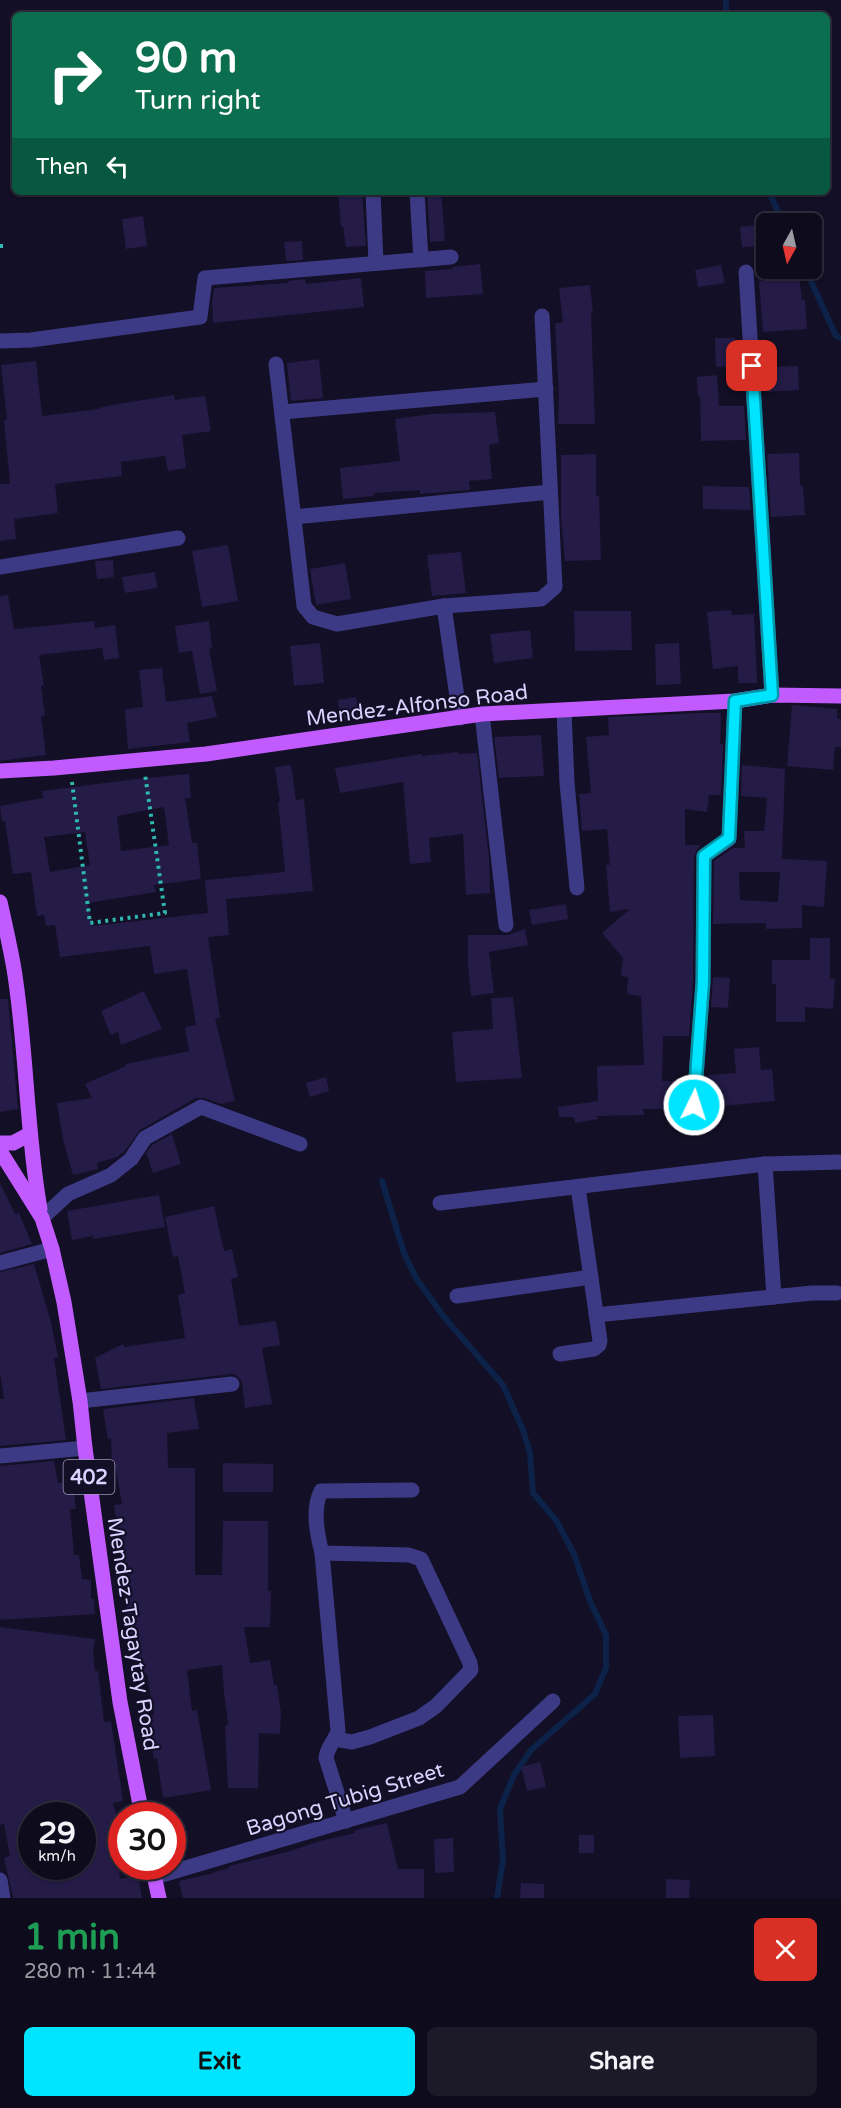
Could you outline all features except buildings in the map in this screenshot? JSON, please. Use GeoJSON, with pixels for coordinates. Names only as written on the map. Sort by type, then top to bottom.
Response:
{"type":"FeatureCollection","features":[{"type":"Feature","properties":{"kind":"main road","name":"Mendez-Alfonso Road"},"geometry":{"type":"LineString","coordinates":[[0,771],[206,754],[482,714],[735,701],[772,695],[841,696]]}},
{"type":"Feature","properties":{"kind":"main road"},"geometry":{"type":"LineString","coordinates":[[0,902],[14,969],[33,1170],[42,1218]]}},
{"type":"Feature","properties":{"kind":"main road"},"geometry":{"type":"LineString","coordinates":[[0,1143],[13,1143],[30,1134]]}},
{"type":"Feature","properties":{"kind":"main road","name":"Mendez-Tagaytay Road"},"geometry":{"type":"LineString","coordinates":[[0,1151],[42,1218],[52,1249],[64,1302],[80,1401],[120,1702],[139,1802]]}},
{"type":"Feature","properties":{"kind":"main road"},"geometry":{"type":"LineString","coordinates":[[156,1880],[159,1898]]}},
{"type":"Feature","properties":{"kind":"street"},"geometry":{"type":"LineString","coordinates":[[373,195],[376,263]]}},
{"type":"Feature","properties":{"kind":"street"},"geometry":{"type":"LineString","coordinates":[[417,195],[421,260]]}},
{"type":"Feature","properties":{"kind":"street"},"geometry":{"type":"LineString","coordinates":[[0,341],[31,340],[200,317],[205,278],[451,257]]}},
{"type":"Feature","properties":{"kind":"street"},"geometry":{"type":"LineString","coordinates":[[746,272],[772,695]]}},
{"type":"Feature","properties":{"kind":"street"},"geometry":{"type":"LineString","coordinates":[[276,364],[304,606],[313,617],[337,624],[444,606],[541,599],[555,587],[542,316]]}},
{"type":"Feature","properties":{"kind":"street"},"geometry":{"type":"LineString","coordinates":[[282,412],[546,389]]}},
{"type":"Feature","properties":{"kind":"street"},"geometry":{"type":"LineString","coordinates":[[294,517],[550,492]]}},
{"type":"Feature","properties":{"kind":"street"},"geometry":{"type":"LineString","coordinates":[[0,567],[178,538]]}},
{"type":"Feature","properties":{"kind":"street"},"geometry":{"type":"LineString","coordinates":[[444,606],[460,718]]}},
{"type":"Feature","properties":{"kind":"street"},"geometry":{"type":"LineString","coordinates":[[694,1105],[703,982],[704,856],[729,838],[735,701]]}},
{"type":"Feature","properties":{"kind":"street"},"geometry":{"type":"LineString","coordinates":[[564,710],[567,794],[577,888]]}},
{"type":"Feature","properties":{"kind":"street"},"geometry":{"type":"LineString","coordinates":[[482,714],[506,925]]}},
{"type":"Feature","properties":{"kind":"street"},"geometry":{"type":"LineString","coordinates":[[42,1218],[69,1194],[111,1175],[131,1159],[145,1138],[201,1107],[300,1144]]}},
{"type":"Feature","properties":{"kind":"street"},"geometry":{"type":"LineString","coordinates":[[440,1203],[765,1164],[841,1162]]}},
{"type":"Feature","properties":{"kind":"street"},"geometry":{"type":"LineString","coordinates":[[765,1164],[774,1297]]}},
{"type":"Feature","properties":{"kind":"street"},"geometry":{"type":"LineString","coordinates":[[560,1354],[594,1349],[599,1345],[578,1186]]}},
{"type":"Feature","properties":{"kind":"street"},"geometry":{"type":"LineString","coordinates":[[0,1263],[52,1249]]}},
{"type":"Feature","properties":{"kind":"street"},"geometry":{"type":"LineString","coordinates":[[457,1296],[591,1277]]}},
{"type":"Feature","properties":{"kind":"street"},"geometry":{"type":"LineString","coordinates":[[596,1315],[812,1293],[837,1293]]}},
{"type":"Feature","properties":{"kind":"street"},"geometry":{"type":"LineString","coordinates":[[80,1401],[232,1384]]}},
{"type":"Feature","properties":{"kind":"street"},"geometry":{"type":"LineString","coordinates":[[0,1456],[85,1448]]}},
{"type":"Feature","properties":{"kind":"street"},"geometry":{"type":"LineString","coordinates":[[346,1821],[326,1758],[327,1749],[336,1739],[338,1731],[322,1553],[316,1526],[318,1498],[321,1491],[412,1490]]}},
{"type":"Feature","properties":{"kind":"street"},"geometry":{"type":"LineString","coordinates":[[322,1553],[409,1555],[421,1559],[470,1663],[471,1670],[436,1706],[419,1718],[352,1742],[336,1739]]}},
{"type":"Feature","properties":{"kind":"street","name":"Bagong Tubig Street"},"geometry":{"type":"LineString","coordinates":[[186,1863],[346,1821],[460,1787],[553,1701]]}},
{"type":"Feature","properties":{"kind":"street"},"geometry":{"type":"LineString","coordinates":[[0,1881],[3,1898]]}},
{"type":"Feature","properties":{"kind":"path"},"geometry":{"type":"LineString","coordinates":[[70,767],[90,923],[165,913],[143,760]]}},
{"type":"Feature","properties":{"kind":"waterway"},"geometry":{"type":"LineString","coordinates":[[726,0],[726,12]]}},
{"type":"Feature","properties":{"kind":"waterway"},"geometry":{"type":"LineString","coordinates":[[770,195],[779,213]]}},
{"type":"Feature","properties":{"kind":"waterway"},"geometry":{"type":"LineString","coordinates":[[810,279],[836,336],[841,338]]}},
{"type":"Feature","properties":{"kind":"waterway"},"geometry":{"type":"LineString","coordinates":[[382,1181],[404,1253],[416,1278],[444,1317],[503,1385],[523,1430],[530,1453],[533,1493],[556,1520],[574,1554],[590,1601],[606,1635],[606,1668],[595,1694],[531,1750],[514,1775],[500,1809],[503,1860],[497,1898]]}},
{"type":"Feature","properties":{"kind":"route"},"geometry":{"type":"LineString","coordinates":[[694,1105],[703,982],[704,856],[729,838],[735,701],[772,695],[752,366]]}}]}
